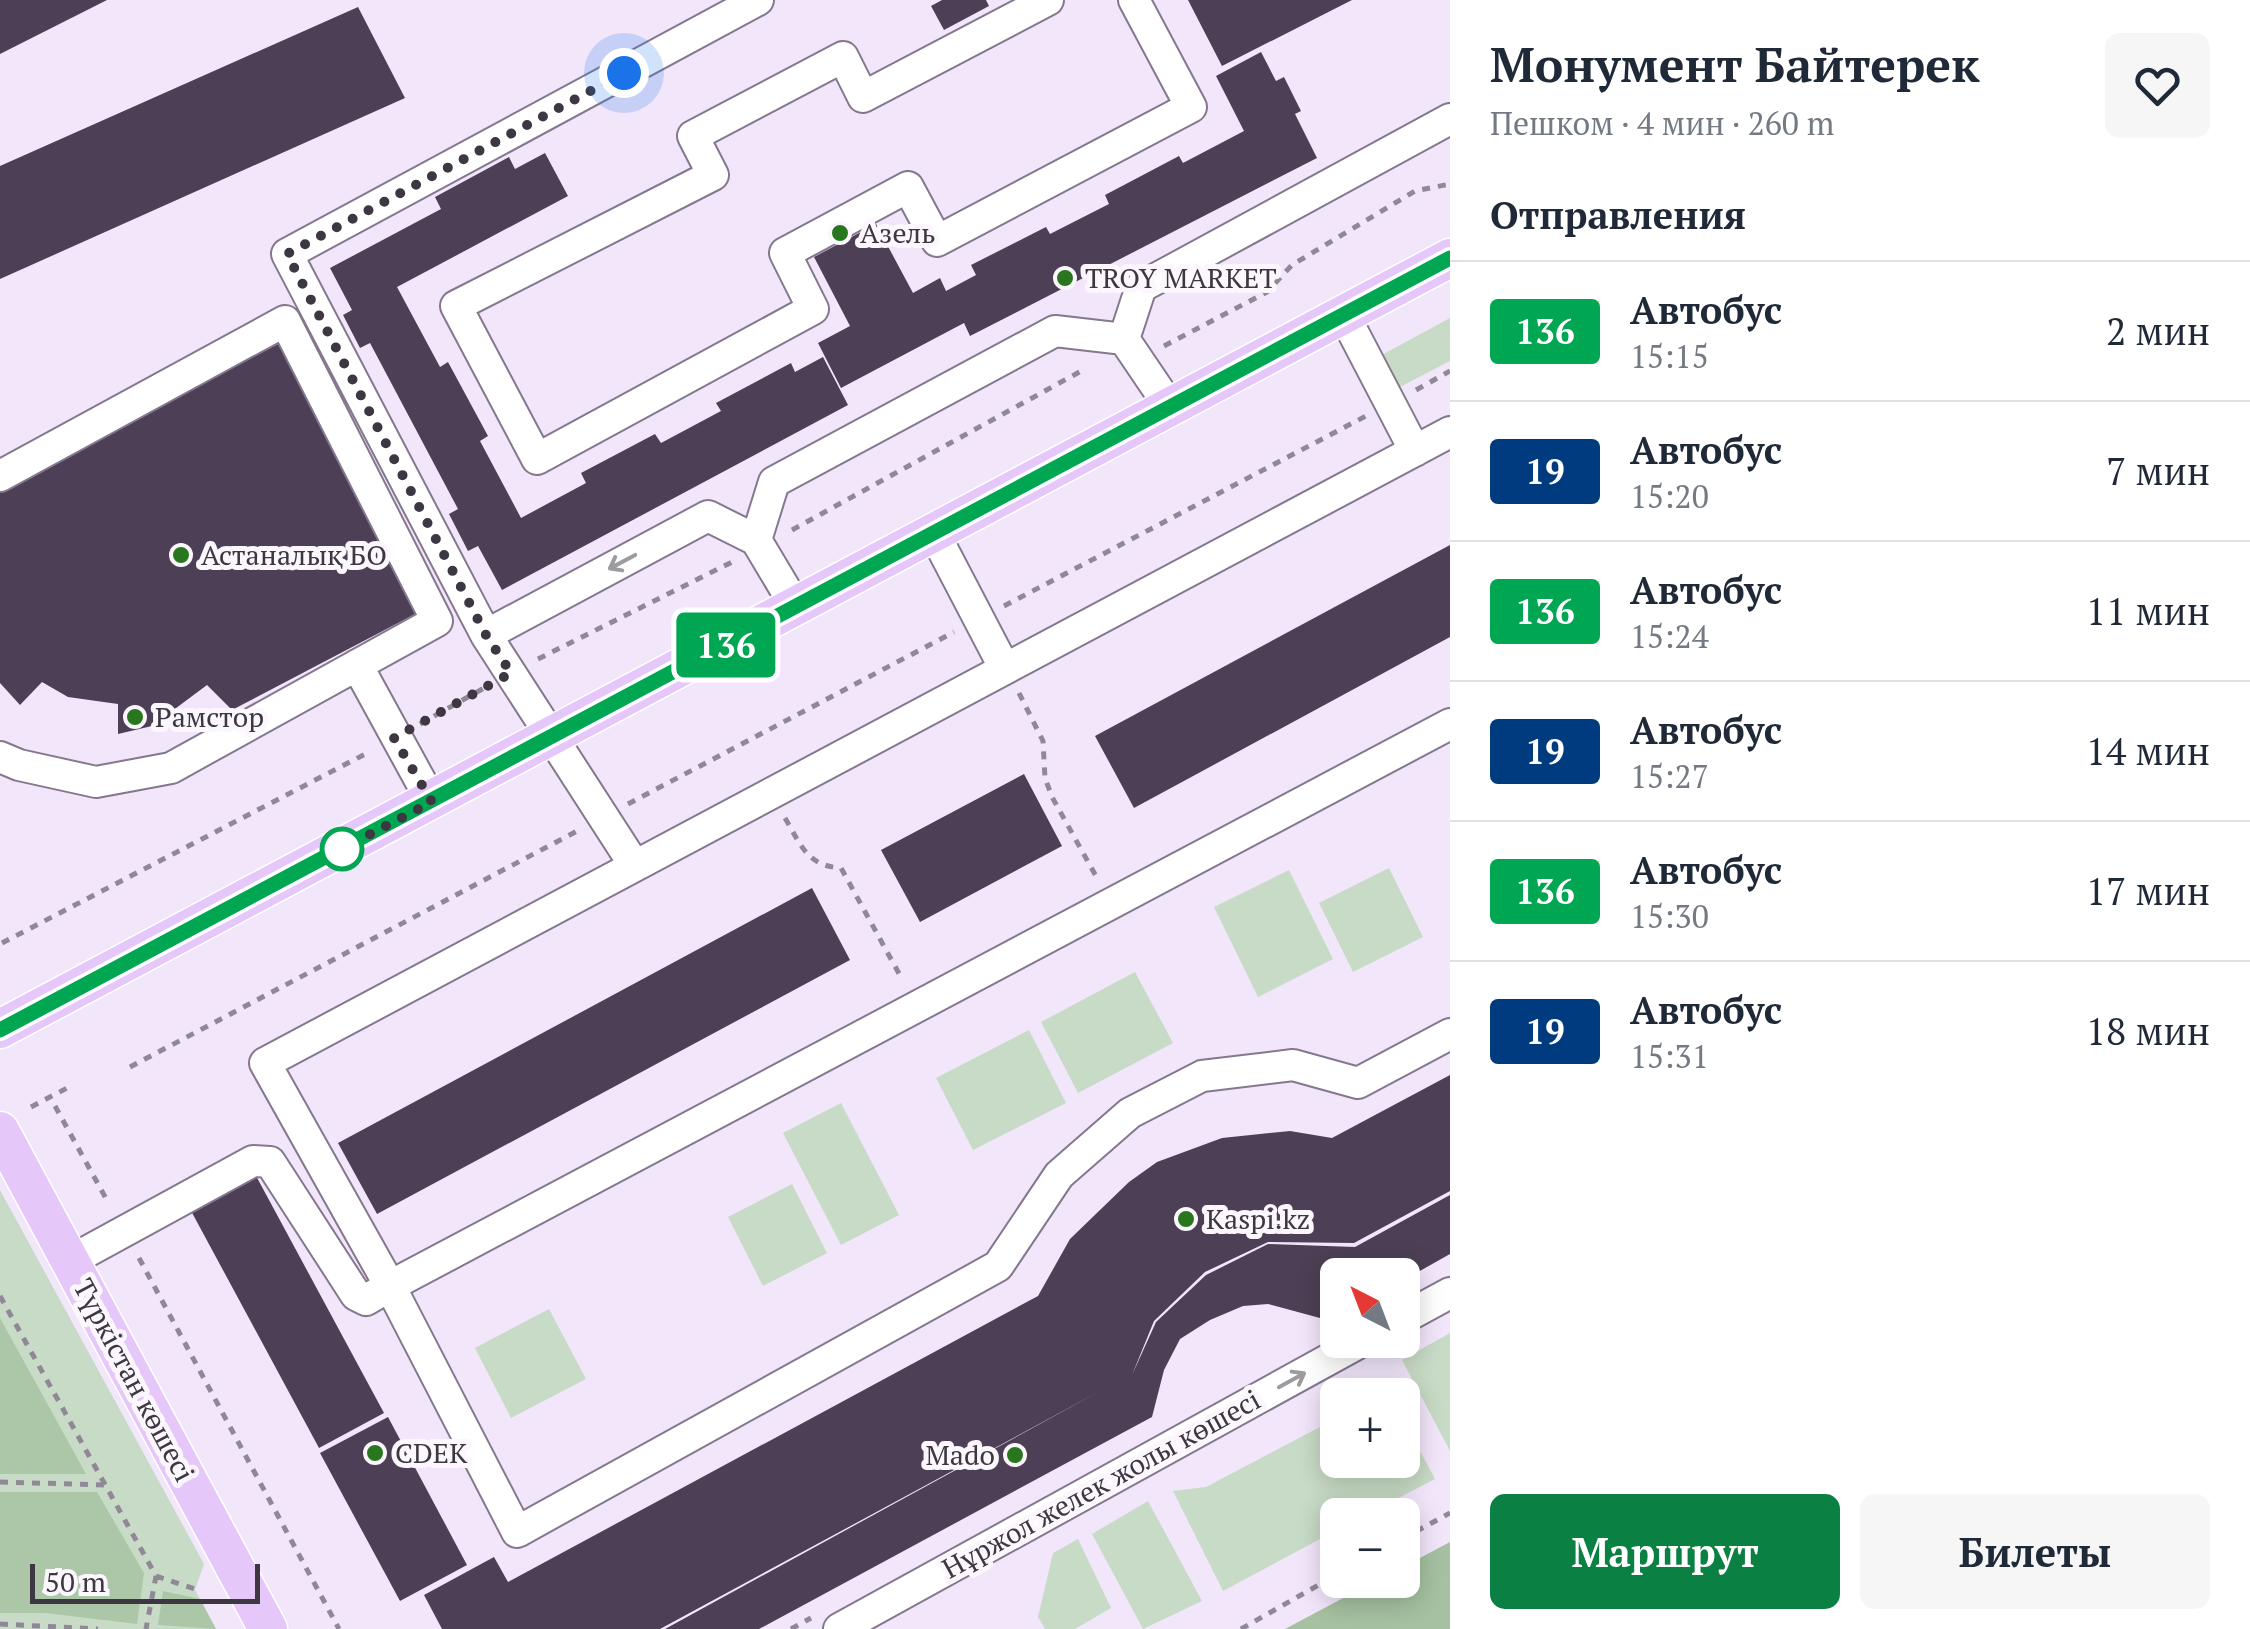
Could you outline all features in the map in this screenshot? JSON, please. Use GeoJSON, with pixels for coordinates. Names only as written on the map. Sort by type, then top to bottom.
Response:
{"type":"FeatureCollection","features":[{"type":"Feature","properties":{"kind":"main road"},"geometry":{"type":"LineString","coordinates":[[0,1030],[1450,258]]}},
{"type":"Feature","properties":{"kind":"main road","name":"Түркістан көшесі"},"geometry":{"type":"LineString","coordinates":[[0,1132],[268,1629]]}},
{"type":"Feature","properties":{"kind":"street"},"geometry":{"type":"LineString","coordinates":[[636,866],[486,635],[287,254],[758,0]]}},
{"type":"Feature","properties":{"kind":"street"},"geometry":{"type":"LineString","coordinates":[[1048,0],[863,96],[843,57],[693,136],[714,175],[456,306],[538,459],[813,309],[785,253],[908,186],[937,241],[1191,106],[1134,0]]}},
{"type":"Feature","properties":{"kind":"street"},"geometry":{"type":"LineString","coordinates":[[1124,339],[1141,287],[1450,118]]}},
{"type":"Feature","properties":{"kind":"street"},"geometry":{"type":"LineString","coordinates":[[1344,315],[1415,451]]}},
{"type":"Feature","properties":{"kind":"street"},"geometry":{"type":"LineString","coordinates":[[0,476],[285,321],[437,621],[170,768],[96,782],[0,757]]}},
{"type":"Feature","properties":{"kind":"street"},"geometry":{"type":"LineString","coordinates":[[758,544],[774,482],[1055,332],[1124,339]]}},
{"type":"Feature","properties":{"kind":"street"},"geometry":{"type":"LineString","coordinates":[[1124,339],[1170,407]]}},
{"type":"Feature","properties":{"kind":"street"},"geometry":{"type":"LineString","coordinates":[[1450,432],[265,1063],[390,1286],[517,1532],[998,1266],[1059,1175],[1130,1113],[1202,1076],[1292,1065],[1358,1083],[1450,1034]]}},
{"type":"Feature","properties":{"kind":"street"},"geometry":{"type":"LineString","coordinates":[[486,635],[708,516],[758,544],[796,607]]}},
{"type":"Feature","properties":{"kind":"street"},"geometry":{"type":"LineString","coordinates":[[934,533],[1006,669]]}},
{"type":"Feature","properties":{"kind":"street"},"geometry":{"type":"LineString","coordinates":[[357,665],[432,802]]}},
{"type":"Feature","properties":{"kind":"street"},"geometry":{"type":"LineString","coordinates":[[70,1261],[263,1159],[276,1168],[356,1295],[366,1300],[1450,724]]}},
{"type":"Feature","properties":{"kind":"street"},"geometry":{"type":"LineString","coordinates":[[1420,1309],[1450,1293]]}},
{"type":"Feature","properties":{"kind":"street","name":"Нұржол желек жолы көшесі"},"geometry":{"type":"LineString","coordinates":[[838,1629],[1331,1358]]}},
{"type":"Feature","properties":{"kind":"path"},"geometry":{"type":"LineString","coordinates":[[1163,347],[1267,292],[1292,265],[1416,191],[1450,184]]}},
{"type":"Feature","properties":{"kind":"path"},"geometry":{"type":"LineString","coordinates":[[2,943],[1083,370]]}},
{"type":"Feature","properties":{"kind":"path"},"geometry":{"type":"LineString","coordinates":[[130,1067],[1450,372]]}},
{"type":"Feature","properties":{"kind":"path"},"geometry":{"type":"LineString","coordinates":[[1006,669],[1043,742],[1044,778],[1052,797],[1098,878]]}},
{"type":"Feature","properties":{"kind":"path"},"geometry":{"type":"LineString","coordinates":[[772,793],[808,859],[823,867],[841,868],[903,981]]}},
{"type":"Feature","properties":{"kind":"path"},"geometry":{"type":"LineString","coordinates":[[31,1107],[69,1087]]}},
{"type":"Feature","properties":{"kind":"path"},"geometry":{"type":"LineString","coordinates":[[55,1106],[339,1629]]}},
{"type":"Feature","properties":{"kind":"path"},"geometry":{"type":"LineString","coordinates":[[0,1296],[156,1576],[146,1629]]}},
{"type":"Feature","properties":{"kind":"path"},"geometry":{"type":"LineString","coordinates":[[0,1482],[104,1485]]}},
{"type":"Feature","properties":{"kind":"path"},"geometry":{"type":"LineString","coordinates":[[1420,1529],[1450,1512]]}},
{"type":"Feature","properties":{"kind":"path"},"geometry":{"type":"LineString","coordinates":[[156,1576],[195,1590]]}},
{"type":"Feature","properties":{"kind":"path"},"geometry":{"type":"LineString","coordinates":[[1241,1629],[1320,1584]]}},
{"type":"Feature","properties":{"kind":"path"},"geometry":{"type":"LineString","coordinates":[[0,1624],[98,1629]]}},
{"type":"Feature","properties":{"kind":"shaded area"},"geometry":{"type":"Polygon","coordinates":[[[1450,318],[1450,361],[1396,389],[1378,357],[1450,318]]]}},
{"type":"Feature","properties":{"kind":"shaded area"},"geometry":{"type":"Polygon","coordinates":[[[1389,868],[1423,937],[1353,972],[1319,903],[1389,868]]]}},
{"type":"Feature","properties":{"kind":"shaded area"},"geometry":{"type":"Polygon","coordinates":[[[1289,870],[1333,959],[1258,997],[1214,907],[1289,870]]]}},
{"type":"Feature","properties":{"kind":"shaded area"},"geometry":{"type":"Polygon","coordinates":[[[1135,972],[1173,1043],[1078,1093],[1041,1022],[1135,972]]]}},
{"type":"Feature","properties":{"kind":"shaded area"},"geometry":{"type":"Polygon","coordinates":[[[1029,1030],[1066,1103],[973,1150],[936,1078],[1029,1030]]]}},
{"type":"Feature","properties":{"kind":"shaded area"},"geometry":{"type":"Polygon","coordinates":[[[841,1103],[899,1215],[841,1245],[783,1133],[841,1103]]]}},
{"type":"Feature","properties":{"kind":"shaded area"},"geometry":{"type":"Polygon","coordinates":[[[792,1184],[827,1253],[763,1286],[728,1217],[792,1184]]]}},
{"type":"Feature","properties":{"kind":"shaded area"},"geometry":{"type":"Polygon","coordinates":[[[0,1190],[204,1564],[195,1590],[216,1629],[0,1629],[0,1190]]]}},
{"type":"Feature","properties":{"kind":"shaded area"},"geometry":{"type":"Polygon","coordinates":[[[549,1309],[586,1379],[511,1418],[475,1348],[549,1309]]]}},
{"type":"Feature","properties":{"kind":"shaded area"},"geometry":{"type":"Polygon","coordinates":[[[0,1318],[86,1474],[0,1474],[0,1318]]]}},
{"type":"Feature","properties":{"kind":"shaded area"},"geometry":{"type":"Polygon","coordinates":[[[1450,1333],[1450,1451],[1420,1394],[1420,1378],[1411,1378],[1402,1360],[1420,1358],[1420,1350],[1450,1333]]]}},
{"type":"Feature","properties":{"kind":"shaded area"},"geometry":{"type":"Polygon","coordinates":[[[1320,1427],[1320,1478],[1420,1478],[1420,1451],[1435,1479],[1399,1498],[1320,1498],[1320,1539],[1223,1591],[1173,1491],[1206,1487],[1320,1427]]]}},
{"type":"Feature","properties":{"kind":"shaded area"},"geometry":{"type":"Polygon","coordinates":[[[0,1492],[97,1492],[144,1573],[137,1624],[46,1613],[0,1613],[0,1492]]]}},
{"type":"Feature","properties":{"kind":"shaded area"},"geometry":{"type":"Polygon","coordinates":[[[1148,1501],[1202,1601],[1143,1629],[1092,1534],[1148,1501]]]}},
{"type":"Feature","properties":{"kind":"shaded area"},"geometry":{"type":"Polygon","coordinates":[[[1078,1539],[1111,1608],[1075,1629],[1045,1629],[1038,1617],[1053,1553],[1078,1539]]]}},
{"type":"Feature","properties":{"kind":"shaded area"},"geometry":{"type":"Polygon","coordinates":[[[1450,1542],[1450,1629],[1285,1629],[1343,1598],[1420,1598],[1420,1558],[1450,1542]]]}},
{"type":"Feature","properties":{"kind":"shaded area"},"geometry":{"type":"Polygon","coordinates":[[[163,1591],[200,1599],[216,1629],[158,1625],[163,1591]]]}},
{"type":"Feature","properties":{"kind":"building"},"geometry":{"type":"Polygon","coordinates":[[[0,0],[107,0],[0,54],[0,0]]]}},
{"type":"Feature","properties":{"kind":"building"},"geometry":{"type":"Polygon","coordinates":[[[942,0],[986,0],[989,6],[944,30],[931,6],[942,0]]]}},
{"type":"Feature","properties":{"kind":"building"},"geometry":{"type":"Polygon","coordinates":[[[1188,0],[1352,0],[1222,66],[1188,0]]]}},
{"type":"Feature","properties":{"kind":"building"},"geometry":{"type":"Polygon","coordinates":[[[358,7],[405,98],[0,279],[0,166],[358,7]]]}},
{"type":"Feature","properties":{"kind":"building"},"geometry":{"type":"Polygon","coordinates":[[[1261,52],[1276,81],[1284,77],[1301,111],[1295,114],[1317,158],[970,336],[964,323],[841,388],[818,343],[850,326],[814,257],[876,224],[913,293],[940,278],[946,291],[976,275],[971,265],[1046,227],[1050,234],[1109,204],[1105,195],[1179,156],[1183,163],[1244,131],[1216,76],[1261,52]]]}},
{"type":"Feature","properties":{"kind":"building"},"geometry":{"type":"Polygon","coordinates":[[[545,153],[568,196],[397,287],[440,367],[448,362],[488,436],[480,441],[521,518],[586,483],[581,473],[655,434],[661,443],[721,411],[716,403],[791,363],[795,372],[823,357],[848,405],[502,590],[478,546],[468,551],[449,514],[458,509],[370,343],[360,348],[343,315],[352,310],[330,268],[441,209],[435,197],[509,157],[515,169],[545,153]]]}},
{"type":"Feature","properties":{"kind":"building","name":"Астаналық БО"},"geometry":{"type":"Polygon","coordinates":[[[280,343],[419,612],[232,710],[207,685],[152,726],[118,734],[118,704],[68,697],[42,682],[20,705],[0,683],[0,487],[280,343]]]}},
{"type":"Feature","properties":{"kind":"building"},"geometry":{"type":"Polygon","coordinates":[[[1450,545],[1450,637],[1134,808],[1095,736],[1450,545]]]}},
{"type":"Feature","properties":{"kind":"building"},"geometry":{"type":"Polygon","coordinates":[[[1024,774],[1062,846],[920,922],[881,850],[1024,774]]]}},
{"type":"Feature","properties":{"kind":"building"},"geometry":{"type":"Polygon","coordinates":[[[812,888],[850,960],[377,1214],[338,1143],[812,888]]]}},
{"type":"Feature","properties":{"kind":"building"},"geometry":{"type":"Polygon","coordinates":[[[1450,1075],[1450,1191],[1354,1243],[1268,1242],[1205,1272],[1154,1321],[1132,1375],[1156,1322],[1206,1275],[1268,1244],[1355,1247],[1450,1195],[1450,1254],[1420,1271],[1420,1258],[1320,1258],[1320,1318],[1268,1304],[1243,1306],[1210,1320],[1180,1339],[1164,1370],[1152,1417],[759,1629],[665,1629],[1102,1390],[660,1629],[442,1629],[424,1595],[494,1557],[508,1582],[1038,1296],[1070,1239],[1129,1182],[1157,1162],[1222,1138],[1290,1131],[1332,1138],[1450,1075]]]}},
{"type":"Feature","properties":{"kind":"building"},"geometry":{"type":"Polygon","coordinates":[[[255,1174],[384,1413],[319,1448],[190,1209],[255,1174]]]}},
{"type":"Feature","properties":{"kind":"building"},"geometry":{"type":"Polygon","coordinates":[[[388,1417],[467,1565],[400,1601],[320,1453],[388,1417]]]}},
{"type":"Feature","properties":{"kind":"bus line","name":"136"},"geometry":{"type":"LineString","coordinates":[[0,1030],[1450,258]]}},
{"type":"Feature","properties":{"kind":"place","name":"Азель"},"geometry":{"type":"Point","coordinates":[840,233]}},
{"type":"Feature","properties":{"kind":"place","name":"TROY MARKET"},"geometry":{"type":"Point","coordinates":[1065,278]}},
{"type":"Feature","properties":{"kind":"place","name":"Астаналық БО"},"geometry":{"type":"Point","coordinates":[181,555]}},
{"type":"Feature","properties":{"kind":"place","name":"Рамстор"},"geometry":{"type":"Point","coordinates":[135,717]}},
{"type":"Feature","properties":{"kind":"place","name":"Kaspi.kz"},"geometry":{"type":"Point","coordinates":[1186,1219]}},
{"type":"Feature","properties":{"kind":"place","name":"CDEK"},"geometry":{"type":"Point","coordinates":[375,1453]}},
{"type":"Feature","properties":{"kind":"place","name":"Mado"},"geometry":{"type":"Point","coordinates":[1015,1455]}},
{"type":"Feature","properties":{"kind":"route"},"geometry":{"type":"LineString","coordinates":[[342,849],[332,854],[432,802],[394,738],[511,673],[486,635],[287,254],[624,73]]}}]}
